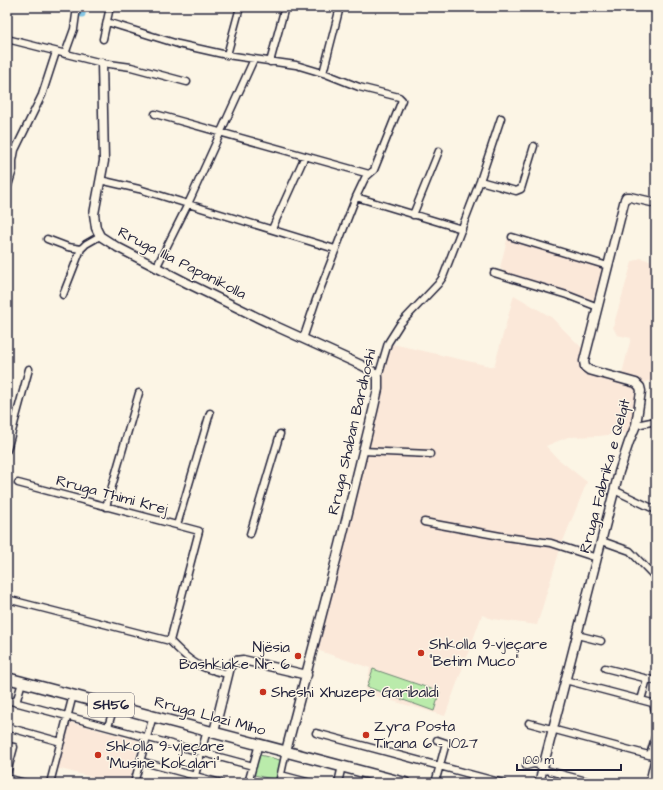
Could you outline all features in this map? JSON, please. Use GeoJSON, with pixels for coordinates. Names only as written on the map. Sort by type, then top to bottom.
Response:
{"type":"FeatureCollection","features":[{"type":"Feature","properties":{"kind":"main road","name":"Rruga Llazi Miho"},"geometry":{"type":"LineString","coordinates":[[7,678],[342,766],[395,782],[405,783]]}},
{"type":"Feature","properties":{"kind":"street"},"geometry":{"type":"LineString","coordinates":[[65,54],[74,29],[77,7]]}},
{"type":"Feature","properties":{"kind":"street"},"geometry":{"type":"LineString","coordinates":[[103,39],[110,7]]}},
{"type":"Feature","properties":{"kind":"street"},"geometry":{"type":"LineString","coordinates":[[228,55],[240,7]]}},
{"type":"Feature","properties":{"kind":"street"},"geometry":{"type":"LineString","coordinates":[[270,62],[285,7]]}},
{"type":"Feature","properties":{"kind":"street"},"geometry":{"type":"LineString","coordinates":[[322,73],[340,7]]}},
{"type":"Feature","properties":{"kind":"street"},"geometry":{"type":"LineString","coordinates":[[107,22],[178,44],[228,55],[296,66],[322,73],[359,87],[399,97],[402,100],[374,170],[365,178],[356,197],[335,249],[303,339]]}},
{"type":"Feature","properties":{"kind":"street"},"geometry":{"type":"LineString","coordinates":[[7,38],[56,52],[102,63],[131,67],[187,82]]}},
{"type":"Feature","properties":{"kind":"street"},"geometry":{"type":"LineString","coordinates":[[7,189],[13,170],[15,150],[42,94],[56,52]]}},
{"type":"Feature","properties":{"kind":"street"},"geometry":{"type":"LineString","coordinates":[[156,268],[188,204],[254,59]]}},
{"type":"Feature","properties":{"kind":"street","name":"Rruga Ilia Papanikolla"},"geometry":{"type":"LineString","coordinates":[[102,63],[104,161],[94,214],[96,228],[100,236],[156,268],[273,325],[361,365],[372,371],[378,377]]}},
{"type":"Feature","properties":{"kind":"street"},"geometry":{"type":"LineString","coordinates":[[155,114],[369,174]]}},
{"type":"Feature","properties":{"kind":"street","name":"Rruga Shaban Bardhoshi"},"geometry":{"type":"LineString","coordinates":[[286,751],[307,675],[363,451],[378,389],[378,377],[388,343],[400,324],[443,277],[480,181],[501,118]]}},
{"type":"Feature","properties":{"kind":"street"},"geometry":{"type":"LineString","coordinates":[[480,181],[516,191],[521,189],[534,146]]}},
{"type":"Feature","properties":{"kind":"street"},"geometry":{"type":"LineString","coordinates":[[414,215],[439,150]]}},
{"type":"Feature","properties":{"kind":"street"},"geometry":{"type":"LineString","coordinates":[[272,229],[305,156]]}},
{"type":"Feature","properties":{"kind":"street"},"geometry":{"type":"LineString","coordinates":[[100,180],[139,189],[335,249]]}},
{"type":"Feature","properties":{"kind":"street"},"geometry":{"type":"LineString","coordinates":[[356,197],[462,229]]}},
{"type":"Feature","properties":{"kind":"street","name":"Rruga Fabrika e Qelqit"},"geometry":{"type":"LineString","coordinates":[[539,783],[614,490],[625,453],[636,425],[641,391],[640,387],[636,383],[589,370],[584,364],[625,199],[630,197],[656,203]]}},
{"type":"Feature","properties":{"kind":"street"},"geometry":{"type":"LineString","coordinates":[[63,295],[81,249],[86,244],[100,236]]}},
{"type":"Feature","properties":{"kind":"street"},"geometry":{"type":"LineString","coordinates":[[512,237],[608,266]]}},
{"type":"Feature","properties":{"kind":"street"},"geometry":{"type":"LineString","coordinates":[[47,239],[68,247],[81,249]]}},
{"type":"Feature","properties":{"kind":"street"},"geometry":{"type":"LineString","coordinates":[[494,273],[567,295],[598,307]]}},
{"type":"Feature","properties":{"kind":"street"},"geometry":{"type":"LineString","coordinates":[[7,450],[29,369]]}},
{"type":"Feature","properties":{"kind":"street"},"geometry":{"type":"LineString","coordinates":[[106,507],[139,393]]}},
{"type":"Feature","properties":{"kind":"street"},"geometry":{"type":"LineString","coordinates":[[177,525],[210,413]]}},
{"type":"Feature","properties":{"kind":"street"},"geometry":{"type":"LineString","coordinates":[[636,425],[656,421]]}},
{"type":"Feature","properties":{"kind":"street"},"geometry":{"type":"LineString","coordinates":[[250,534],[280,434]]}},
{"type":"Feature","properties":{"kind":"street"},"geometry":{"type":"LineString","coordinates":[[363,451],[430,454]]}},
{"type":"Feature","properties":{"kind":"street","name":"Rruga Thimi Krej"},"geometry":{"type":"LineString","coordinates":[[18,483],[106,507],[200,530],[170,641]]}},
{"type":"Feature","properties":{"kind":"street"},"geometry":{"type":"LineString","coordinates":[[614,490],[656,510]]}},
{"type":"Feature","properties":{"kind":"street"},"geometry":{"type":"LineString","coordinates":[[424,522],[506,537],[551,543],[597,558]]}},
{"type":"Feature","properties":{"kind":"street"},"geometry":{"type":"LineString","coordinates":[[602,541],[630,551],[656,578]]}},
{"type":"Feature","properties":{"kind":"street"},"geometry":{"type":"LineString","coordinates":[[7,599],[170,641],[187,658],[200,667],[228,674]]}},
{"type":"Feature","properties":{"kind":"street"},"geometry":{"type":"LineString","coordinates":[[578,635],[601,641]]}},
{"type":"Feature","properties":{"kind":"street"},"geometry":{"type":"LineString","coordinates":[[193,783],[201,752],[210,731],[232,664],[239,660],[307,675]]}},
{"type":"Feature","properties":{"kind":"street"},"geometry":{"type":"LineString","coordinates":[[605,668],[656,681]]}},
{"type":"Feature","properties":{"kind":"street"},"geometry":{"type":"LineString","coordinates":[[641,700],[647,679]]}},
{"type":"Feature","properties":{"kind":"street"},"geometry":{"type":"LineString","coordinates":[[566,680],[655,704],[656,714]]}},
{"type":"Feature","properties":{"kind":"street"},"geometry":{"type":"LineString","coordinates":[[16,703],[22,682]]}},
{"type":"Feature","properties":{"kind":"street"},"geometry":{"type":"LineString","coordinates":[[50,783],[73,695]]}},
{"type":"Feature","properties":{"kind":"street"},"geometry":{"type":"LineString","coordinates":[[7,700],[253,766]]}},
{"type":"Feature","properties":{"kind":"street"},"geometry":{"type":"LineString","coordinates":[[108,727],[114,706]]}},
{"type":"Feature","properties":{"kind":"street"},"geometry":{"type":"LineString","coordinates":[[134,783],[153,716]]}},
{"type":"Feature","properties":{"kind":"street"},"geometry":{"type":"LineString","coordinates":[[529,723],[654,756]]}},
{"type":"Feature","properties":{"kind":"street"},"geometry":{"type":"LineString","coordinates":[[7,727],[61,742]]}},
{"type":"Feature","properties":{"kind":"street"},"geometry":{"type":"LineString","coordinates":[[316,733],[503,783]]}},
{"type":"Feature","properties":{"kind":"street"},"geometry":{"type":"LineString","coordinates":[[648,783],[654,756],[656,734]]}},
{"type":"Feature","properties":{"kind":"street"},"geometry":{"type":"LineString","coordinates":[[435,783],[446,743],[437,740]]}},
{"type":"Feature","properties":{"kind":"street"},"geometry":{"type":"LineString","coordinates":[[248,783],[259,744]]}},
{"type":"Feature","properties":{"kind":"street"},"geometry":{"type":"LineString","coordinates":[[7,746],[14,747],[7,773]]}},
{"type":"Feature","properties":{"kind":"street"},"geometry":{"type":"LineString","coordinates":[[279,783],[286,751]]}},
{"type":"Feature","properties":{"kind":"street"},"geometry":{"type":"LineString","coordinates":[[140,761],[221,783]]}},
{"type":"Feature","properties":{"kind":"street"},"geometry":{"type":"LineString","coordinates":[[526,766],[534,764],[594,783]]}},
{"type":"Feature","properties":{"kind":"street"},"geometry":{"type":"LineString","coordinates":[[338,783],[342,766]]}},
{"type":"Feature","properties":{"kind":"street"},"geometry":{"type":"LineString","coordinates":[[281,775],[311,783]]}},
{"type":"Feature","properties":{"kind":"street"},"geometry":{"type":"LineString","coordinates":[[7,778],[25,783]]}},
{"type":"Feature","properties":{"kind":"shaded area"},"geometry":{"type":"Polygon","coordinates":[[[508,236],[608,266],[598,307],[512,278],[500,268],[508,236]]]}},
{"type":"Feature","properties":{"kind":"shaded area"},"geometry":{"type":"Polygon","coordinates":[[[640,258],[656,262],[656,383],[647,381],[640,387],[633,432],[599,436],[568,437],[546,446],[557,458],[587,482],[561,546],[537,625],[492,619],[482,615],[445,716],[365,693],[370,668],[314,649],[388,343],[494,367],[514,295],[551,317],[586,352],[584,364],[621,378],[631,338],[617,335],[613,327],[632,262],[640,258]]]}},
{"type":"Feature","properties":{"kind":"shaded area","name":"Shkolla 9-vjeçare \"Musine Kokalari\""},"geometry":{"type":"Polygon","coordinates":[[[69,722],[140,741],[129,783],[113,783],[57,768],[69,722]]]}},
{"type":"Feature","properties":{"kind":"green space"},"geometry":{"type":"Polygon","coordinates":[[[373,669],[440,692],[434,711],[367,687],[373,669]]]}},
{"type":"Feature","properties":{"kind":"green space"},"geometry":{"type":"Polygon","coordinates":[[[256,754],[284,761],[280,781],[250,774],[256,754]]]}},
{"type":"Feature","properties":{"kind":"waterway"},"geometry":{"type":"LineString","coordinates":[[82,14],[83,7]]}},
{"type":"Feature","properties":{"kind":"place","name":"Shkolla 9-vjeçare \"Betim Muco\""},"geometry":{"type":"Point","coordinates":[421,653]}},
{"type":"Feature","properties":{"kind":"place","name":"Njësia Bashkiake Nr. 6"},"geometry":{"type":"Point","coordinates":[298,656]}},
{"type":"Feature","properties":{"kind":"place","name":"Sheshi Xhuzepe Garibaldi"},"geometry":{"type":"Point","coordinates":[263,692]}},
{"type":"Feature","properties":{"kind":"place","name":"Zyra Posta Tirana 6 - 1027"},"geometry":{"type":"Point","coordinates":[366,735]}},
{"type":"Feature","properties":{"kind":"place","name":"Shkolla 9-vjeçare \"Musine Kokalari\""},"geometry":{"type":"Point","coordinates":[98,755]}}]}
